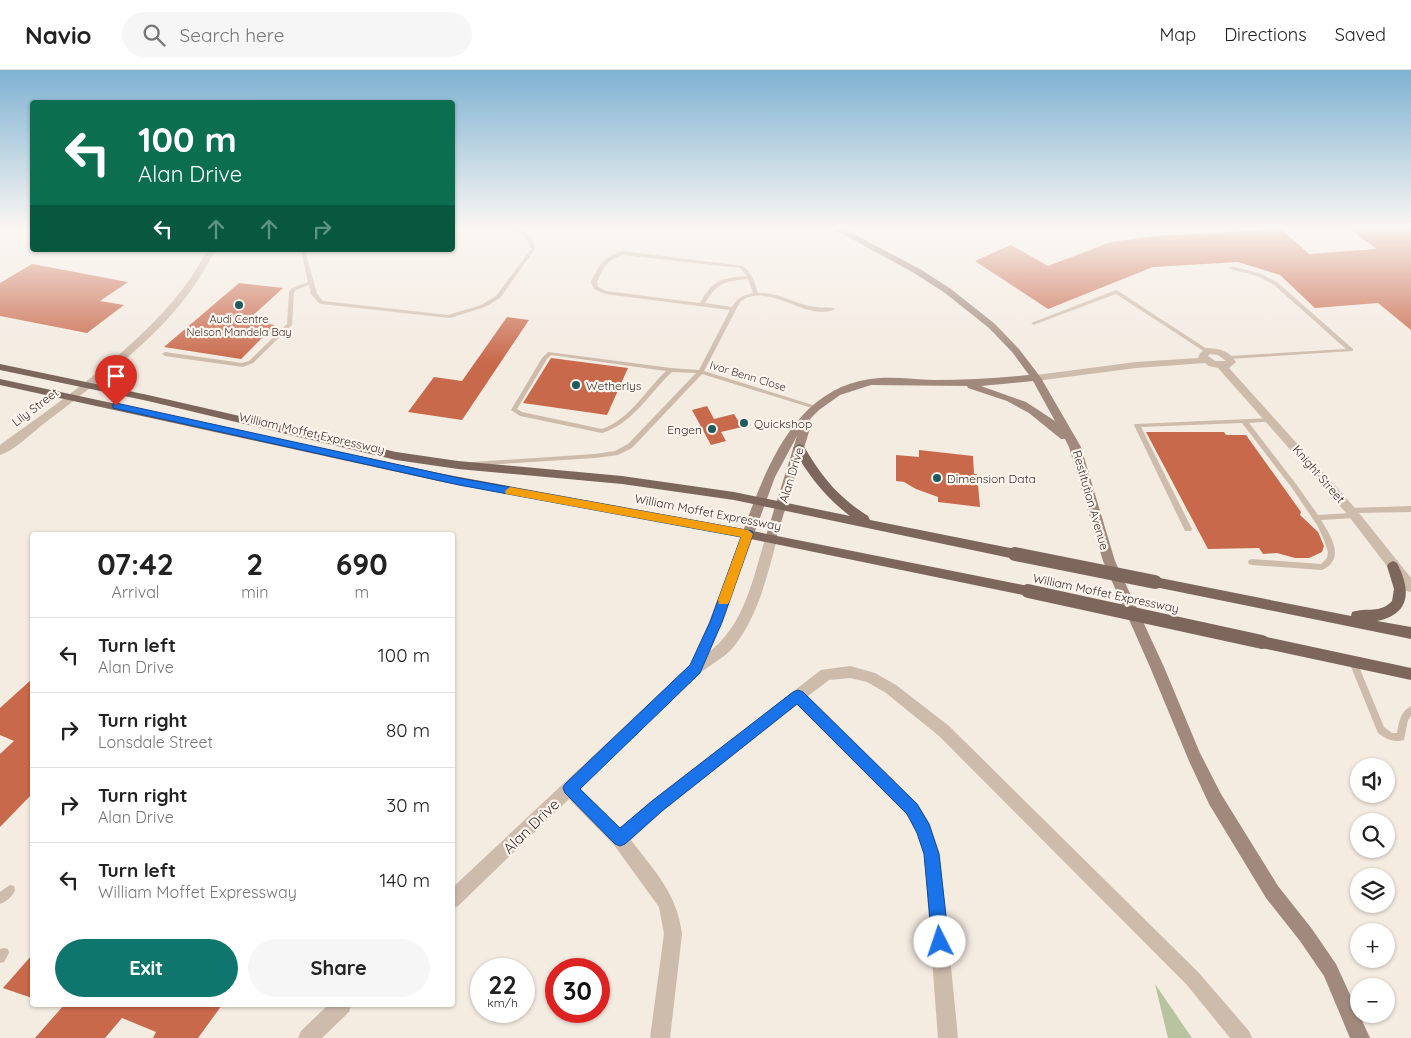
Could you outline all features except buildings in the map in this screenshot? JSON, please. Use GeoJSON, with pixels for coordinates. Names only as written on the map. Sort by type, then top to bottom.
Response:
{"type":"FeatureCollection","features":[{"type":"Feature","properties":{"kind":"main road","name":"William Moffet Expressway"},"geometry":{"type":"LineString","coordinates":[[0,367],[396,456],[458,465],[622,480],[782,505],[1015,554],[1411,633]]}},
{"type":"Feature","properties":{"kind":"main road","name":"William Moffet Expressway"},"geometry":{"type":"LineString","coordinates":[[0,382],[453,480],[748,534],[1028,591],[1411,674]]}},
{"type":"Feature","properties":{"kind":"main road"},"geometry":{"type":"LineString","coordinates":[[799,448],[808,465],[828,492],[840,503],[873,524]]}},
{"type":"Feature","properties":{"kind":"main road"},"geometry":{"type":"LineString","coordinates":[[1292,609],[1364,617],[1388,613],[1395,609],[1401,598],[1401,590],[1393,566]]}},
{"type":"Feature","properties":{"kind":"street","name":"Lily Street"},"geometry":{"type":"LineString","coordinates":[[0,451],[86,386],[150,330],[178,301],[199,272]]}},
{"type":"Feature","properties":{"kind":"street","name":"Restitution Avenue"},"geometry":{"type":"LineString","coordinates":[[919,272],[948,290],[992,326],[1016,351],[1036,378],[1075,447],[1108,561],[1157,667],[1194,756],[1215,799],[1272,892],[1306,935],[1330,970],[1360,1038]]}},
{"type":"Feature","properties":{"kind":"street"},"geometry":{"type":"LineString","coordinates":[[813,411],[838,392],[871,382],[960,383],[1036,378],[1206,356],[1212,364],[1226,362]]}},
{"type":"Feature","properties":{"kind":"street","name":"Knight Street"},"geometry":{"type":"LineString","coordinates":[[1226,362],[1353,513],[1411,587]]}},
{"type":"Feature","properties":{"kind":"street"},"geometry":{"type":"LineString","coordinates":[[960,383],[1024,404],[1052,423],[1075,447]]}},
{"type":"Feature","properties":{"kind":"street","name":"Alan Drive"},"geometry":{"type":"LineString","coordinates":[[455,897],[695,669],[719,654],[734,636],[750,603],[799,448],[813,411]]}},
{"type":"Feature","properties":{"kind":"street","name":"Alan Drive"},"geometry":{"type":"LineString","coordinates":[[695,669],[716,622],[765,486],[791,436],[813,411]]}},
{"type":"Feature","properties":{"kind":"street"},"geometry":{"type":"LineString","coordinates":[[620,838],[657,806],[825,675],[850,672],[870,677],[891,689],[944,731],[1193,979],[1242,1038]]}},
{"type":"Feature","properties":{"kind":"street"},"geometry":{"type":"LineString","coordinates":[[798,696],[912,809],[924,830],[933,862],[948,1038]]}},
{"type":"Feature","properties":{"kind":"street"},"geometry":{"type":"LineString","coordinates":[[570,788],[620,838],[666,902],[671,917],[671,956],[660,1038]]}},
{"type":"Feature","properties":{"kind":"street"},"geometry":{"type":"LineString","coordinates":[[308,1038],[340,1007]]}},
{"type":"Feature","properties":{"kind":"lane"},"geometry":{"type":"LineString","coordinates":[[308,272],[316,299],[328,304],[448,317],[483,306],[498,297],[517,272]]}},
{"type":"Feature","properties":{"kind":"lane"},"geometry":{"type":"LineString","coordinates":[[598,272],[594,282],[596,288],[605,292],[734,309]]}},
{"type":"Feature","properties":{"kind":"lane"},"geometry":{"type":"LineString","coordinates":[[747,272],[756,295],[772,294],[814,310],[832,309]]}},
{"type":"Feature","properties":{"kind":"lane"},"geometry":{"type":"LineString","coordinates":[[1226,362],[1351,350],[1275,283],[1246,272]]}},
{"type":"Feature","properties":{"kind":"lane"},"geometry":{"type":"LineString","coordinates":[[701,305],[711,288],[718,283],[727,279],[750,278]]}},
{"type":"Feature","properties":{"kind":"lane"},"geometry":{"type":"LineString","coordinates":[[165,354],[243,365],[251,362],[290,324],[291,293],[294,289],[310,283]]}},
{"type":"Feature","properties":{"kind":"lane"},"geometry":{"type":"LineString","coordinates":[[1034,323],[1116,292],[1206,356]]}},
{"type":"Feature","properties":{"kind":"lane","name":"Ivor Benn Close"},"geometry":{"type":"LineString","coordinates":[[756,295],[742,298],[734,309],[701,372],[813,411]]}},
{"type":"Feature","properties":{"kind":"lane"},"geometry":{"type":"LineString","coordinates":[[671,370],[622,422],[613,428],[602,431],[520,414],[514,410],[544,358],[550,352],[671,370],[701,372]]}},
{"type":"Feature","properties":{"kind":"lane"},"geometry":{"type":"LineString","coordinates":[[458,465],[595,456],[624,450],[701,372]]}},
{"type":"Feature","properties":{"kind":"lane"},"geometry":{"type":"LineString","coordinates":[[1188,529],[1136,425],[1273,420]]}},
{"type":"Feature","properties":{"kind":"lane"},"geometry":{"type":"LineString","coordinates":[[1244,421],[1316,518],[1331,547],[1332,554],[1330,561],[1322,566],[1252,562]]}},
{"type":"Feature","properties":{"kind":"lane"},"geometry":{"type":"LineString","coordinates":[[1316,518],[1411,509]]}},
{"type":"Feature","properties":{"kind":"lane"},"geometry":{"type":"LineString","coordinates":[[1353,662],[1381,730],[1388,736],[1396,739],[1401,737],[1404,718],[1411,710]]}},
{"type":"Feature","properties":{"kind":"lane"},"geometry":{"type":"LineString","coordinates":[[0,899],[10,890]]}},
{"type":"Feature","properties":{"kind":"green space"},"geometry":{"type":"Polygon","coordinates":[[[1155,984],[1192,1038],[1168,1038],[1155,984]]]}},
{"type":"Feature","properties":{"kind":"slow traffic"},"geometry":{"type":"LineString","coordinates":[[510,491],[748,534],[724,600]]}},
{"type":"Feature","properties":{"kind":"place","name":"Audi Centre Nelson Mandela Bay"},"geometry":{"type":"Point","coordinates":[239,305]}},
{"type":"Feature","properties":{"kind":"place","name":"Wetherlys"},"geometry":{"type":"Point","coordinates":[576,385]}},
{"type":"Feature","properties":{"kind":"place","name":"Quickshop"},"geometry":{"type":"Point","coordinates":[744,423]}},
{"type":"Feature","properties":{"kind":"place","name":"Engen"},"geometry":{"type":"Point","coordinates":[712,429]}},
{"type":"Feature","properties":{"kind":"place","name":"Dimension Data"},"geometry":{"type":"Point","coordinates":[937,478]}},
{"type":"Feature","properties":{"kind":"route"},"geometry":{"type":"LineString","coordinates":[[116,406],[459,481],[748,534],[716,622],[695,669],[570,788],[620,838],[657,806],[798,696],[912,809],[924,830],[932,854],[940,942]]}}]}
